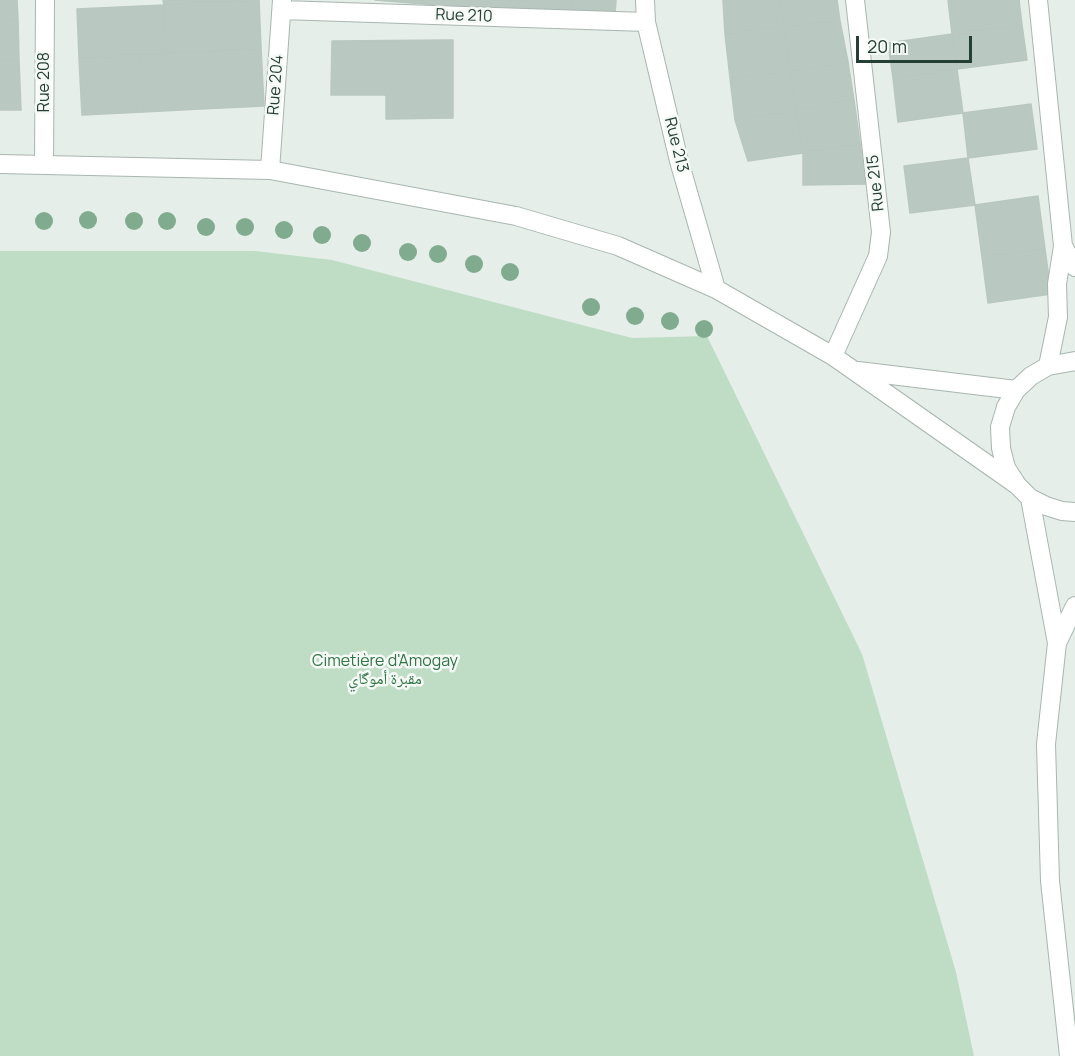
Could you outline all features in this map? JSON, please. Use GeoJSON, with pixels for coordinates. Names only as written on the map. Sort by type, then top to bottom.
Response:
{"type":"FeatureCollection","features":[{"type":"Feature","properties":{"kind":"street","name":"Rue 208"},"geometry":{"type":"LineString","coordinates":[[45,0],[45,165]]}},
{"type":"Feature","properties":{"kind":"street","name":"Rue 213"},"geometry":{"type":"LineString","coordinates":[[645,0],[646,22],[679,160],[716,289]]}},
{"type":"Feature","properties":{"kind":"street","name":"Rue 215"},"geometry":{"type":"LineString","coordinates":[[833,356],[878,256],[881,232],[855,0]]}},
{"type":"Feature","properties":{"kind":"street"},"geometry":{"type":"LineString","coordinates":[[1038,0],[1069,245],[1075,267]]}},
{"type":"Feature","properties":{"kind":"street","name":"Rue 210"},"geometry":{"type":"LineString","coordinates":[[282,5],[646,22]]}},
{"type":"Feature","properties":{"kind":"street","name":"Rue 204"},"geometry":{"type":"LineString","coordinates":[[270,170],[282,5]]}},
{"type":"Feature","properties":{"kind":"street"},"geometry":{"type":"LineString","coordinates":[[0,164],[270,170],[516,216],[618,246],[716,289],[833,356],[1017,485],[1030,498],[1046,507],[1062,512],[1075,512]]}},
{"type":"Feature","properties":{"kind":"street"},"geometry":{"type":"LineString","coordinates":[[1048,366],[1058,317],[1057,284],[1069,245]]}},
{"type":"Feature","properties":{"kind":"street"},"geometry":{"type":"LineString","coordinates":[[1017,485],[1006,468],[1000,448],[1000,427],[1006,407],[1016,390],[1031,376],[1048,366],[1075,361]]}},
{"type":"Feature","properties":{"kind":"street"},"geometry":{"type":"LineString","coordinates":[[857,371],[1016,390]]}},
{"type":"Feature","properties":{"kind":"street"},"geometry":{"type":"LineString","coordinates":[[1030,498],[1057,643],[1046,744],[1050,881],[1069,1056]]}},
{"type":"Feature","properties":{"kind":"street"},"geometry":{"type":"LineString","coordinates":[[1057,643],[1075,606]]}},
{"type":"Feature","properties":{"kind":"green space","name":"Cimetière d'Amogay مقبرة أموگاي"},"geometry":{"type":"Polygon","coordinates":[[[0,251],[255,251],[332,260],[632,338],[707,336],[862,654],[956,972],[974,1056],[0,1056],[0,251]]]}},
{"type":"Feature","properties":{"kind":"building"},"geometry":{"type":"Polygon","coordinates":[[[0,0],[17,0],[18,20],[0,21],[0,0]]]}},
{"type":"Feature","properties":{"kind":"building"},"geometry":{"type":"Polygon","coordinates":[[[163,0],[258,0],[164,5],[163,0]]]}},
{"type":"Feature","properties":{"kind":"building"},"geometry":{"type":"Polygon","coordinates":[[[259,0],[261,48],[166,53],[164,5],[259,0]]]}},
{"type":"Feature","properties":{"kind":"building"},"geometry":{"type":"Polygon","coordinates":[[[375,0],[424,0],[424,4],[375,0]]]}},
{"type":"Feature","properties":{"kind":"building"},"geometry":{"type":"Polygon","coordinates":[[[424,0],[474,0],[473,6],[424,4],[424,0]]]}},
{"type":"Feature","properties":{"kind":"building"},"geometry":{"type":"Polygon","coordinates":[[[474,0],[526,0],[526,9],[473,6],[474,0]]]}},
{"type":"Feature","properties":{"kind":"building"},"geometry":{"type":"Polygon","coordinates":[[[526,0],[573,0],[572,11],[526,9],[526,0]]]}},
{"type":"Feature","properties":{"kind":"building"},"geometry":{"type":"Polygon","coordinates":[[[573,0],[616,0],[615,14],[572,11],[573,0]]]}},
{"type":"Feature","properties":{"kind":"building"},"geometry":{"type":"Polygon","coordinates":[[[723,0],[780,0],[784,26],[725,34],[723,0]]]}},
{"type":"Feature","properties":{"kind":"building"},"geometry":{"type":"Polygon","coordinates":[[[780,0],[837,0],[840,21],[784,26],[780,0]]]}},
{"type":"Feature","properties":{"kind":"building"},"geometry":{"type":"Polygon","coordinates":[[[948,0],[1019,0],[1022,25],[952,34],[948,0]]]}},
{"type":"Feature","properties":{"kind":"building"},"geometry":{"type":"Polygon","coordinates":[[[164,5],[166,53],[79,58],[77,9],[164,5]]]}},
{"type":"Feature","properties":{"kind":"building"},"geometry":{"type":"Polygon","coordinates":[[[18,20],[19,60],[0,60],[0,21],[18,20]]]}},
{"type":"Feature","properties":{"kind":"building"},"geometry":{"type":"Polygon","coordinates":[[[840,21],[848,62],[790,71],[784,26],[840,21]]]}},
{"type":"Feature","properties":{"kind":"building"},"geometry":{"type":"Polygon","coordinates":[[[1022,25],[1027,60],[957,69],[952,34],[1022,25]]]}},
{"type":"Feature","properties":{"kind":"building"},"geometry":{"type":"Polygon","coordinates":[[[784,26],[790,71],[730,78],[725,34],[784,26]]]}},
{"type":"Feature","properties":{"kind":"building"},"geometry":{"type":"Polygon","coordinates":[[[952,34],[957,69],[893,78],[888,43],[952,34]]]}},
{"type":"Feature","properties":{"kind":"building"},"geometry":{"type":"Polygon","coordinates":[[[453,40],[453,118],[386,119],[386,95],[331,95],[332,41],[453,40]]]}},
{"type":"Feature","properties":{"kind":"building"},"geometry":{"type":"Polygon","coordinates":[[[261,48],[264,106],[200,109],[200,52],[261,48]]]}},
{"type":"Feature","properties":{"kind":"building"},"geometry":{"type":"Polygon","coordinates":[[[200,52],[200,109],[143,112],[141,55],[200,52]]]}},
{"type":"Feature","properties":{"kind":"building"},"geometry":{"type":"Polygon","coordinates":[[[141,55],[143,112],[82,115],[79,58],[141,55]]]}},
{"type":"Feature","properties":{"kind":"building"},"geometry":{"type":"Polygon","coordinates":[[[0,60],[19,60],[21,110],[0,110],[0,60]]]}},
{"type":"Feature","properties":{"kind":"building"},"geometry":{"type":"Polygon","coordinates":[[[848,62],[854,100],[796,110],[790,71],[848,62]]]}},
{"type":"Feature","properties":{"kind":"building"},"geometry":{"type":"Polygon","coordinates":[[[957,69],[963,113],[898,122],[893,78],[957,69]]]}},
{"type":"Feature","properties":{"kind":"building"},"geometry":{"type":"Polygon","coordinates":[[[790,71],[796,110],[735,120],[730,78],[790,71]]]}},
{"type":"Feature","properties":{"kind":"building"},"geometry":{"type":"Polygon","coordinates":[[[854,100],[860,143],[803,153],[796,110],[854,100]]]}},
{"type":"Feature","properties":{"kind":"building"},"geometry":{"type":"Polygon","coordinates":[[[1031,104],[1037,149],[968,158],[963,113],[1031,104]]]}},
{"type":"Feature","properties":{"kind":"building"},"geometry":{"type":"Polygon","coordinates":[[[796,110],[803,153],[748,161],[735,120],[796,110]]]}},
{"type":"Feature","properties":{"kind":"building"},"geometry":{"type":"Polygon","coordinates":[[[860,143],[866,184],[803,185],[803,153],[860,143]]]}},
{"type":"Feature","properties":{"kind":"building"},"geometry":{"type":"Polygon","coordinates":[[[968,158],[975,205],[910,213],[904,166],[968,158]]]}},
{"type":"Feature","properties":{"kind":"building"},"geometry":{"type":"Polygon","coordinates":[[[1038,196],[1045,249],[982,257],[975,205],[1038,196]]]}},
{"type":"Feature","properties":{"kind":"building"},"geometry":{"type":"Polygon","coordinates":[[[1045,249],[1051,294],[988,303],[982,257],[1045,249]]]}}]}
